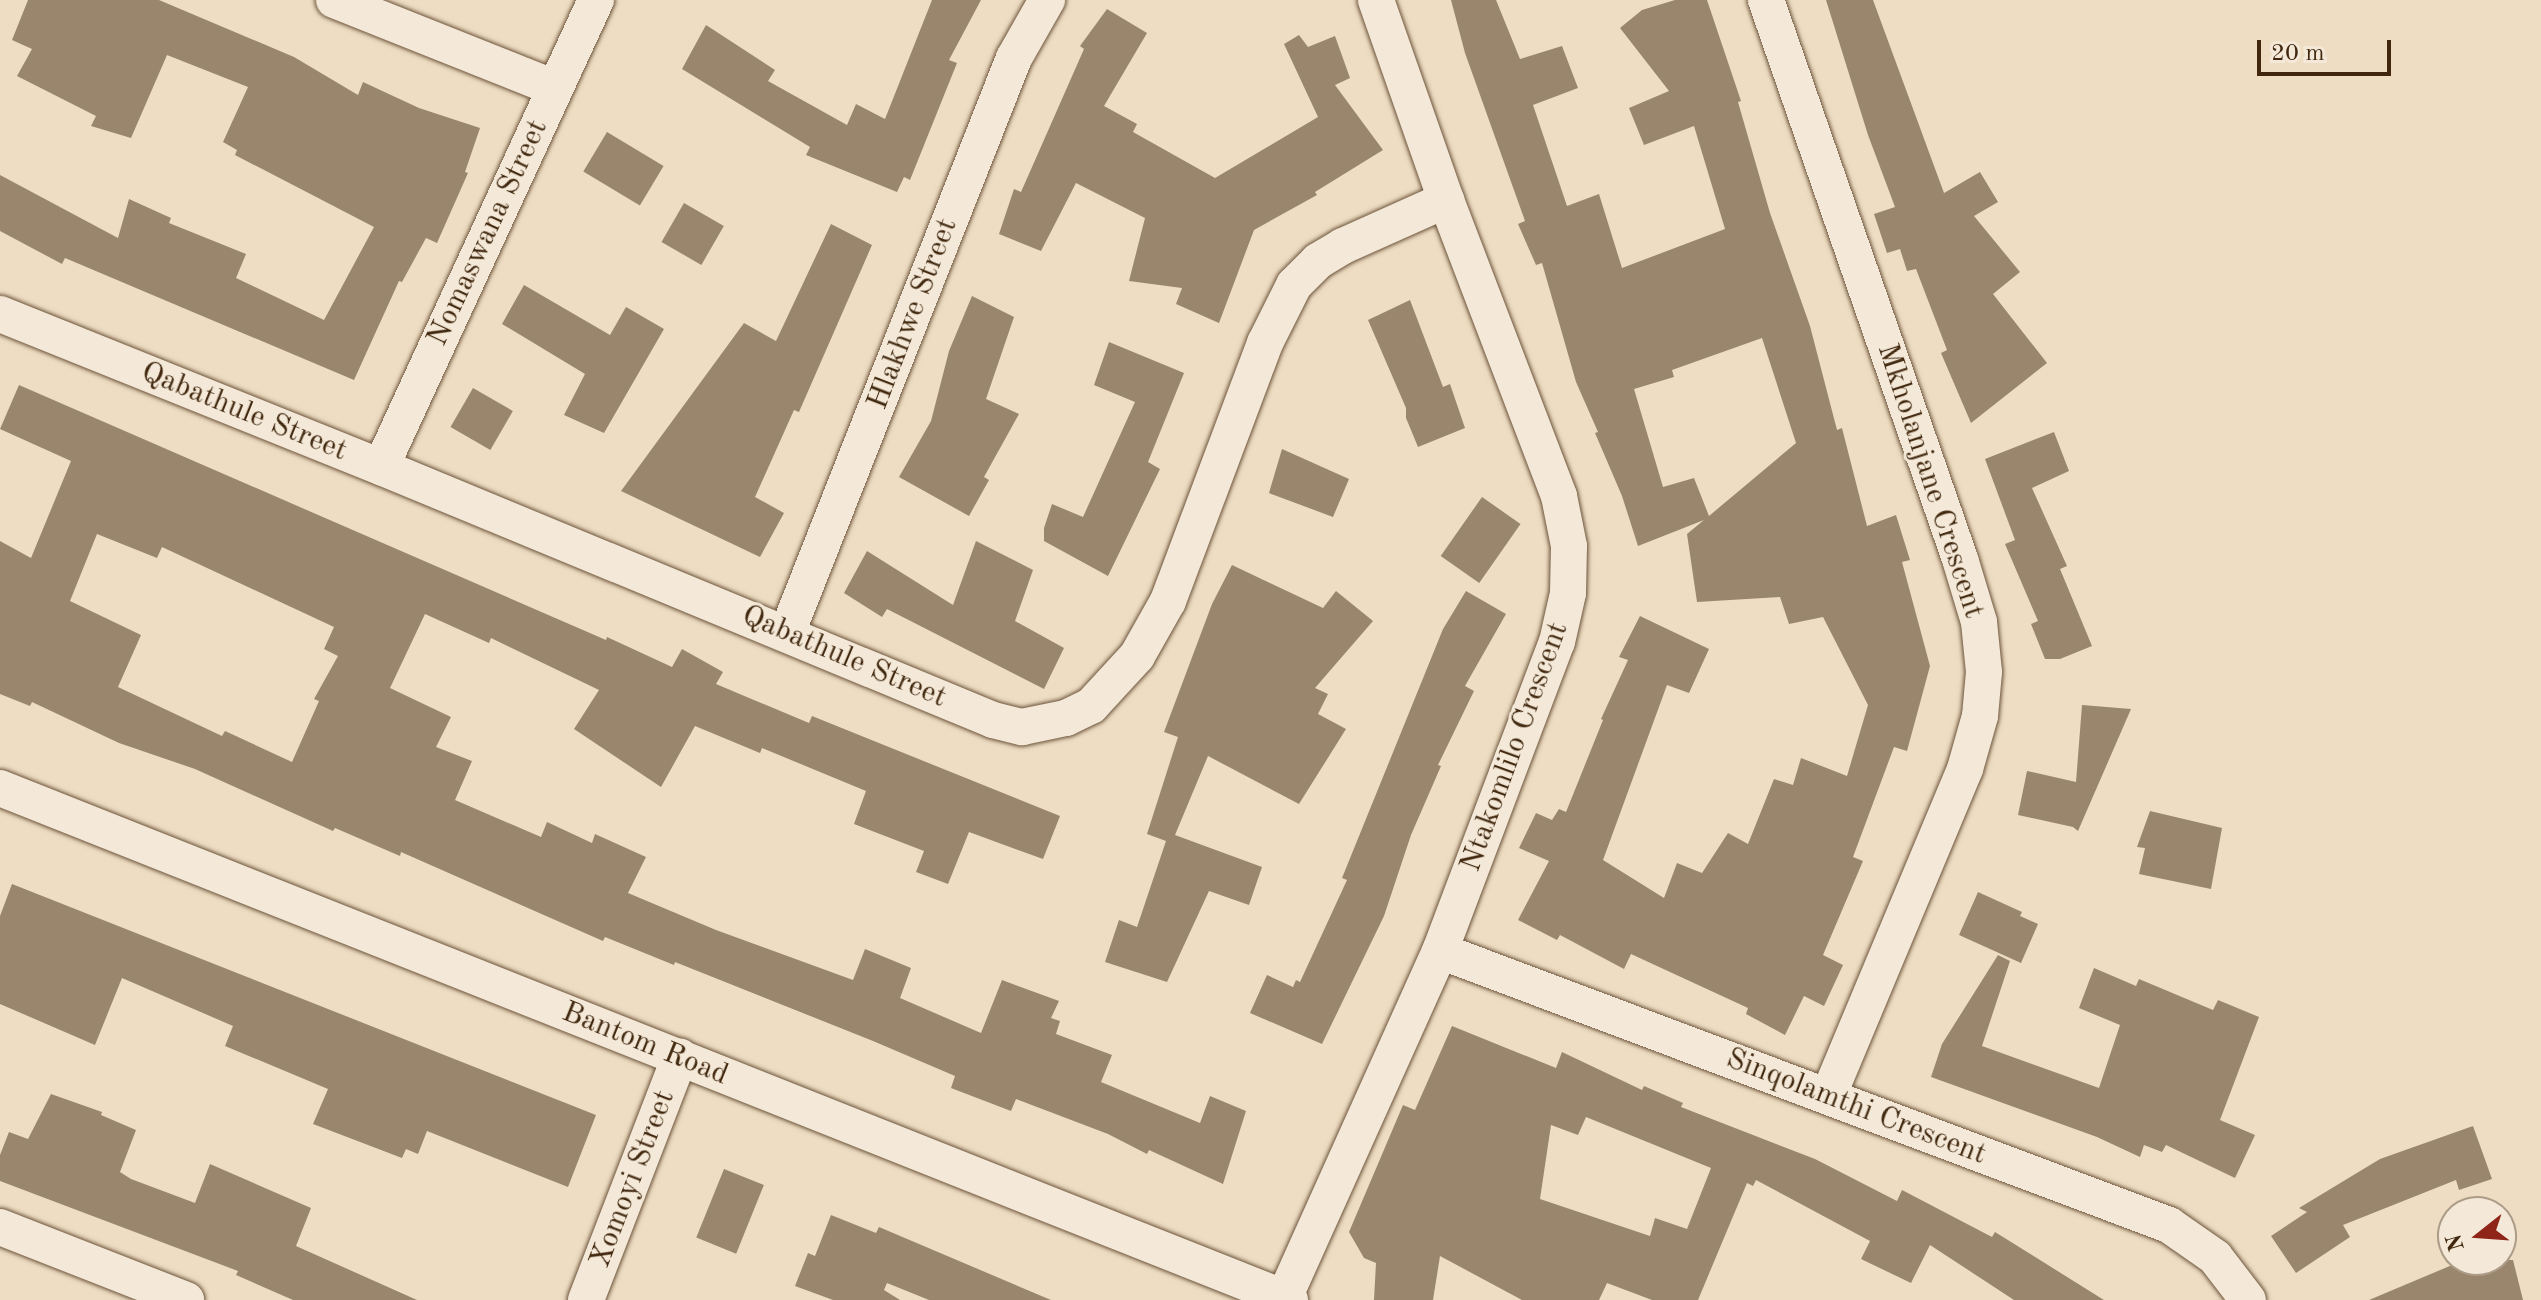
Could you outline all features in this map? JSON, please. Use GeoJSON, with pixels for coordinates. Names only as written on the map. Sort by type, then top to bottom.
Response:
{"type":"FeatureCollection","features":[{"type":"Feature","properties":{"kind":"street"},"geometry":{"type":"LineString","coordinates":[[334,0],[555,88]]}},
{"type":"Feature","properties":{"kind":"street","name":"Nomaswana Street"},"geometry":{"type":"LineString","coordinates":[[381,467],[596,0]]}},
{"type":"Feature","properties":{"kind":"street","name":"Hlakhwe Street"},"geometry":{"type":"LineString","coordinates":[[787,633],[1014,58],[1047,0]]}},
{"type":"Feature","properties":{"kind":"street","name":"Ntakomlilo Crescent"},"geometry":{"type":"LineString","coordinates":[[1287,1299],[1440,951],[1557,642],[1568,593],[1569,562],[1559,496],[1446,200],[1376,0]]}},
{"type":"Feature","properties":{"kind":"street","name":"Mkholanjane Crescent"},"geometry":{"type":"LineString","coordinates":[[1766,0],[1960,559],[1979,622],[1984,672],[1980,716],[1965,769],[1828,1096]]}},
{"type":"Feature","properties":{"kind":"street","name":"Qabathule Street"},"geometry":{"type":"LineString","coordinates":[[0,314],[381,467],[993,720],[1022,727],[1066,718],[1091,706],[1137,656],[1168,601],[1265,343],[1294,285],[1318,261],[1343,246],[1446,200]]}},
{"type":"Feature","properties":{"kind":"street","name":"Bantom Road"},"geometry":{"type":"LineString","coordinates":[[0,788],[1287,1299]]}},
{"type":"Feature","properties":{"kind":"street","name":"Sinqolamthi Crescent"},"geometry":{"type":"LineString","coordinates":[[1440,951],[2169,1225],[2215,1257],[2248,1300]]}},
{"type":"Feature","properties":{"kind":"street","name":"Xomoyi Street"},"geometry":{"type":"LineString","coordinates":[[586,1300],[680,1057]]}},
{"type":"Feature","properties":{"kind":"street"},"geometry":{"type":"LineString","coordinates":[[0,1227],[186,1300]]}},
{"type":"Feature","properties":{"kind":"building"},"geometry":{"type":"Polygon","coordinates":[[[28,0],[159,0],[294,57],[358,95],[363,82],[419,108],[480,128],[465,172],[468,173],[437,243],[426,238],[402,282],[399,281],[354,380],[65,258],[62,264],[0,231],[0,175],[118,238],[129,199],[171,218],[169,223],[246,254],[236,278],[324,320],[374,227],[235,155],[237,150],[223,142],[248,87],[167,55],[131,138],[91,126],[96,116],[17,76],[32,49],[12,40],[28,0]]]}},
{"type":"Feature","properties":{"kind":"building"},"geometry":{"type":"Polygon","coordinates":[[[932,0],[981,0],[949,60],[957,63],[910,180],[904,177],[897,192],[806,155],[810,147],[682,69],[706,25],[775,70],[768,81],[847,125],[856,104],[885,119],[932,0]]]}},
{"type":"Feature","properties":{"kind":"building"},"geometry":{"type":"Polygon","coordinates":[[[1451,0],[1496,0],[1520,59],[1562,46],[1578,88],[1533,105],[1567,206],[1599,194],[1622,268],[1725,229],[1694,126],[1644,145],[1629,108],[1669,91],[1620,28],[1642,10],[1675,0],[1707,0],[1741,101],[1738,102],[1770,213],[1810,326],[1837,430],[1842,428],[1867,526],[1896,515],[1910,560],[1902,562],[1930,666],[1907,751],[1894,747],[1853,857],[1863,861],[1823,955],[1843,965],[1824,1006],[1804,996],[1785,1035],[1746,1014],[1748,1008],[1631,954],[1624,969],[1560,935],[1557,940],[1518,920],[1549,861],[1519,848],[1536,813],[1552,820],[1559,809],[1566,812],[1601,719],[1628,660],[1619,657],[1640,616],[1709,649],[1689,693],[1667,685],[1603,860],[1664,898],[1677,863],[1702,873],[1728,833],[1748,844],[1774,779],[1793,785],[1801,758],[1847,776],[1868,705],[1823,617],[1789,624],[1780,597],[1697,602],[1687,534],[1704,520],[1638,546],[1622,496],[1595,433],[1598,432],[1576,382],[1542,263],[1536,265],[1518,224],[1525,221],[1465,53],[1451,0]],[[1762,338],[1672,370],[1674,377],[1634,389],[1663,487],[1694,478],[1709,516],[1796,443],[1762,338]]]}},
{"type":"Feature","properties":{"kind":"building"},"geometry":{"type":"Polygon","coordinates":[[[1826,0],[1873,0],[1944,193],[1980,172],[1998,202],[1974,216],[2020,272],[1993,294],[2047,363],[1971,423],[1941,353],[1947,350],[1916,269],[1907,271],[1900,249],[1887,253],[1874,214],[1895,207],[1868,135],[1826,0]]]}},
{"type":"Feature","properties":{"kind":"building"},"geometry":{"type":"Polygon","coordinates":[[[1107,9],[1147,33],[1104,106],[1137,124],[1133,132],[1215,178],[1318,117],[1284,44],[1299,35],[1308,47],[1335,36],[1350,78],[1335,85],[1383,150],[1315,192],[1317,195],[1254,230],[1219,323],[1176,304],[1182,288],[1129,281],[1145,218],[1076,183],[1041,251],[999,234],[1014,189],[1021,192],[1084,49],[1080,46],[1107,9]]]}},
{"type":"Feature","properties":{"kind":"building"},"geometry":{"type":"Polygon","coordinates":[[[607,132],[664,166],[640,205],[583,171],[607,132]]]}},
{"type":"Feature","properties":{"kind":"building"},"geometry":{"type":"Polygon","coordinates":[[[684,203],[724,226],[701,265],[662,242],[684,203]]]}},
{"type":"Feature","properties":{"kind":"building"},"geometry":{"type":"Polygon","coordinates":[[[831,224],[872,245],[799,412],[794,410],[755,497],[784,513],[760,557],[621,491],[744,323],[776,341],[831,224]]]}},
{"type":"Feature","properties":{"kind":"building"},"geometry":{"type":"Polygon","coordinates":[[[524,285],[610,335],[626,307],[664,329],[604,433],[564,415],[585,374],[502,324],[524,285]]]}},
{"type":"Feature","properties":{"kind":"building"},"geometry":{"type":"Polygon","coordinates":[[[972,296],[1014,317],[986,399],[1019,414],[984,477],[989,480],[969,516],[899,477],[931,421],[949,351],[972,296]]]}},
{"type":"Feature","properties":{"kind":"building"},"geometry":{"type":"Polygon","coordinates":[[[1410,300],[1443,387],[1450,384],[1465,428],[1418,447],[1406,418],[1406,408],[1368,320],[1410,300]]]}},
{"type":"Feature","properties":{"kind":"building"},"geometry":{"type":"Polygon","coordinates":[[[1109,342],[1184,373],[1148,462],[1160,469],[1108,576],[1044,541],[1044,528],[1052,504],[1083,517],[1135,402],[1094,385],[1109,342]]]}},
{"type":"Feature","properties":{"kind":"building"},"geometry":{"type":"Polygon","coordinates":[[[19,385],[606,640],[607,637],[672,667],[682,649],[723,672],[716,684],[809,723],[812,716],[1060,816],[1043,859],[969,832],[948,884],[916,872],[924,851],[854,824],[866,791],[762,748],[760,753],[695,726],[661,787],[574,729],[599,690],[491,638],[489,643],[425,614],[390,688],[451,717],[436,747],[472,761],[455,800],[541,837],[547,822],[592,843],[595,834],[646,857],[628,893],[716,930],[853,980],[865,949],[911,968],[900,998],[981,1033],[1002,980],[1059,1001],[1051,1018],[1060,1021],[1056,1034],[1112,1055],[1101,1082],[1200,1123],[1210,1096],[1246,1111],[1223,1184],[1149,1150],[1147,1154],[1108,1134],[1016,1099],[1011,1111],[951,1088],[955,1076],[873,1041],[675,962],[674,965],[605,937],[603,941],[401,852],[400,856],[335,828],[333,831],[195,769],[119,743],[32,702],[30,706],[0,694],[0,541],[31,558],[71,461],[0,429],[19,385]],[[97,534],[70,601],[141,635],[118,687],[222,736],[225,731],[292,762],[319,701],[314,699],[338,656],[324,649],[334,627],[162,547],[157,558],[97,534]]]}},
{"type":"Feature","properties":{"kind":"building"},"geometry":{"type":"Polygon","coordinates":[[[473,388],[513,411],[490,450],[450,427],[473,388]]]}},
{"type":"Feature","properties":{"kind":"building"},"geometry":{"type":"Polygon","coordinates":[[[2054,432],[2069,471],[2032,488],[2067,566],[2060,569],[2092,646],[2060,659],[2045,659],[2031,624],[2038,621],[2005,544],[2015,540],[1985,459],[2054,432]]]}},
{"type":"Feature","properties":{"kind":"building"},"geometry":{"type":"Polygon","coordinates":[[[1282,449],[1349,479],[1333,517],[1269,493],[1282,449]]]}},
{"type":"Feature","properties":{"kind":"building"},"geometry":{"type":"Polygon","coordinates":[[[1482,497],[1521,524],[1479,583],[1441,556],[1482,497]]]}},
{"type":"Feature","properties":{"kind":"building"},"geometry":{"type":"Polygon","coordinates":[[[976,541],[1033,570],[1015,621],[1064,648],[1044,689],[887,609],[882,617],[844,593],[867,551],[953,605],[976,541]]]}},
{"type":"Feature","properties":{"kind":"building"},"geometry":{"type":"Polygon","coordinates":[[[1232,565],[1323,608],[1336,591],[1373,621],[1315,688],[1328,694],[1318,714],[1346,729],[1299,804],[1208,756],[1175,835],[1262,867],[1249,905],[1209,891],[1167,982],[1105,962],[1119,920],[1137,927],[1166,841],[1147,834],[1178,737],[1164,732],[1212,604],[1232,565]]]}},
{"type":"Feature","properties":{"kind":"building"},"geometry":{"type":"Polygon","coordinates":[[[1466,591],[1506,614],[1465,686],[1474,691],[1438,765],[1441,766],[1411,835],[1384,916],[1322,1044],[1250,1013],[1267,975],[1293,987],[1296,980],[1300,982],[1347,880],[1342,878],[1443,629],[1466,591]]]}},
{"type":"Feature","properties":{"kind":"building"},"geometry":{"type":"Polygon","coordinates":[[[2082,705],[2131,709],[2078,831],[2073,827],[2018,815],[2027,771],[2076,782],[2082,705]]]}},
{"type":"Feature","properties":{"kind":"building"},"geometry":{"type":"Polygon","coordinates":[[[2150,811],[2222,828],[2211,889],[2139,874],[2145,848],[2137,847],[2150,811]]]}},
{"type":"Feature","properties":{"kind":"building"},"geometry":{"type":"Polygon","coordinates":[[[12,884],[596,1115],[568,1187],[427,1131],[418,1154],[406,1149],[402,1158],[313,1124],[328,1089],[225,1046],[233,1026],[122,978],[95,1045],[0,1004],[0,916],[12,884]]]}},
{"type":"Feature","properties":{"kind":"building"},"geometry":{"type":"Polygon","coordinates":[[[1978,892],[2022,912],[2020,916],[2038,924],[2021,963],[1959,935],[1978,892]]]}},
{"type":"Feature","properties":{"kind":"building"},"geometry":{"type":"Polygon","coordinates":[[[1998,955],[2010,961],[1982,1046],[2099,1088],[2120,1025],[2079,1008],[2094,968],[2136,986],[2139,979],[2213,1010],[2218,1000],[2259,1017],[2220,1120],[2255,1135],[2235,1178],[2166,1145],[2162,1152],[2144,1145],[2140,1157],[2097,1137],[1931,1077],[1942,1044],[1998,955]]]}},
{"type":"Feature","properties":{"kind":"building"},"geometry":{"type":"Polygon","coordinates":[[[1452,1026],[1556,1068],[1562,1052],[1642,1090],[1644,1086],[1683,1103],[1681,1107],[1815,1159],[1897,1201],[1902,1190],[1992,1237],[1995,1232],[2104,1300],[2014,1300],[1930,1245],[1911,1283],[1861,1259],[1870,1241],[1756,1180],[1753,1186],[1747,1183],[1698,1300],[1652,1300],[1607,1283],[1599,1300],[1522,1300],[1440,1256],[1433,1300],[1374,1300],[1376,1263],[1364,1258],[1349,1232],[1403,1105],[1415,1110],[1452,1026]],[[1586,1117],[1578,1135],[1551,1125],[1540,1199],[1650,1236],[1655,1218],[1687,1229],[1711,1168],[1586,1117]]]}},
{"type":"Feature","properties":{"kind":"building"},"geometry":{"type":"Polygon","coordinates":[[[51,1094],[102,1112],[101,1115],[136,1130],[120,1172],[131,1179],[195,1203],[210,1164],[311,1208],[296,1246],[417,1300],[293,1300],[236,1275],[238,1271],[0,1181],[0,1155],[9,1132],[28,1139],[51,1094]]]}},
{"type":"Feature","properties":{"kind":"building"},"geometry":{"type":"Polygon","coordinates":[[[2473,1126],[2492,1179],[2459,1190],[2456,1180],[2343,1225],[2350,1237],[2296,1273],[2271,1236],[2307,1212],[2299,1208],[2380,1159],[2473,1126]]]}},
{"type":"Feature","properties":{"kind":"building"},"geometry":{"type":"Polygon","coordinates":[[[724,1169],[764,1185],[736,1254],[696,1238],[724,1169]]]}},
{"type":"Feature","properties":{"kind":"building"},"geometry":{"type":"Polygon","coordinates":[[[831,1215],[876,1233],[879,1227],[1051,1300],[929,1300],[887,1283],[884,1290],[900,1300],[833,1300],[795,1286],[808,1253],[815,1256],[831,1215]]]}},
{"type":"Feature","properties":{"kind":"building"},"geometry":{"type":"Polygon","coordinates":[[[2437,1271],[2437,1276],[2517,1276],[2523,1300],[2369,1300],[2437,1271]]]}}]}
